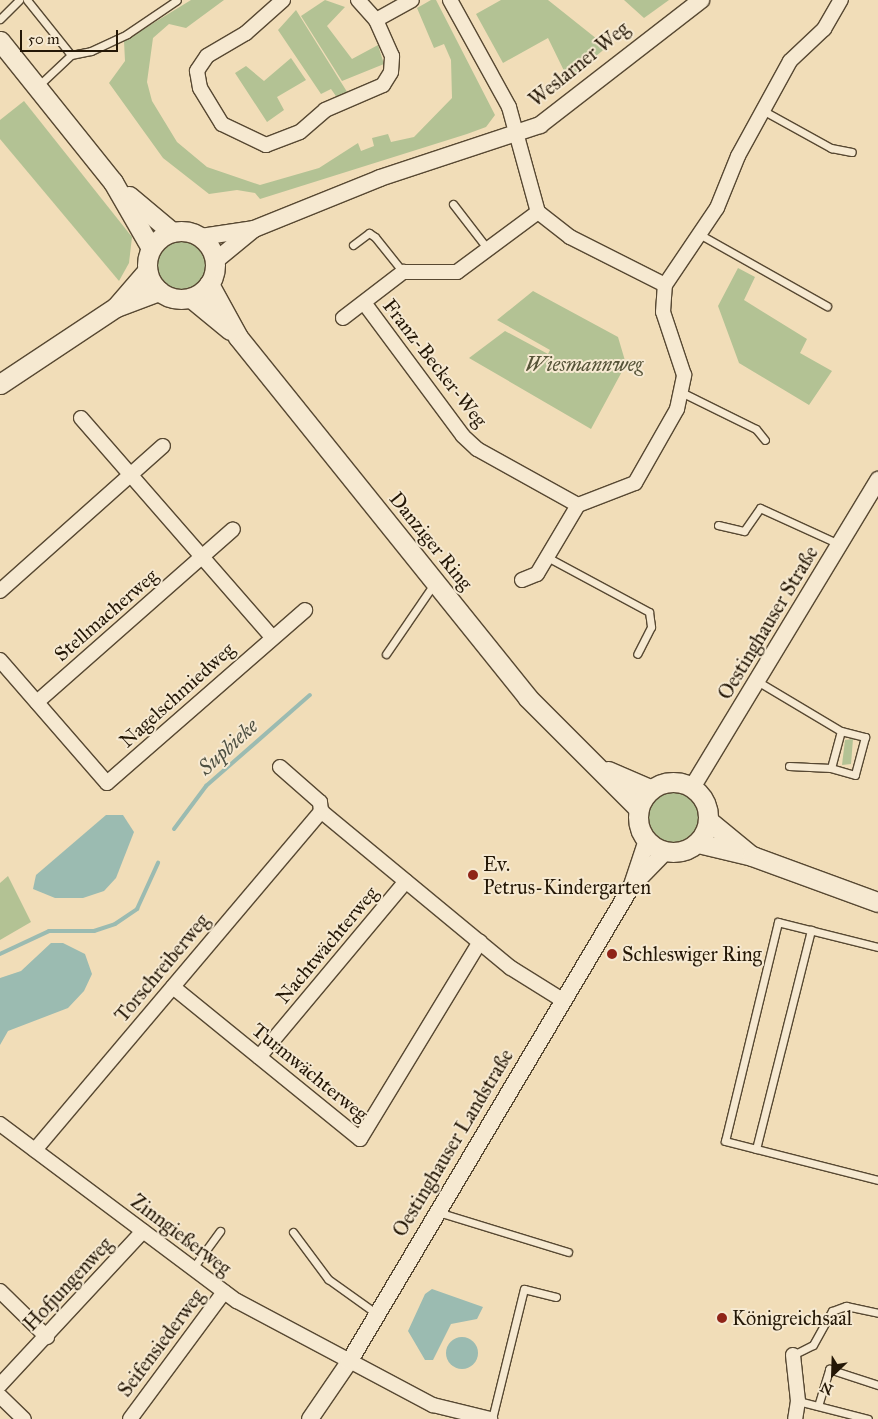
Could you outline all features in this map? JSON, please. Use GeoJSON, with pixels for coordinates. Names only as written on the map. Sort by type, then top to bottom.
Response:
{"type":"FeatureCollection","features":[{"type":"Feature","properties":{"kind":"main road"},"geometry":{"type":"LineString","coordinates":[[0,41],[114,182],[172,232],[201,238],[215,261],[210,284],[191,298],[180,299],[159,291],[147,271]]}},
{"type":"Feature","properties":{"kind":"main road"},"geometry":{"type":"LineString","coordinates":[[114,182],[151,248],[147,271],[116,307]]}},
{"type":"Feature","properties":{"kind":"main road"},"geometry":{"type":"LineString","coordinates":[[151,248],[172,232]]}},
{"type":"Feature","properties":{"kind":"main road","name":"Danziger Ring"},"geometry":{"type":"LineString","coordinates":[[210,284],[238,337],[527,697],[639,808]]}},
{"type":"Feature","properties":{"kind":"main road"},"geometry":{"type":"LineString","coordinates":[[0,384],[116,307],[159,291]]}},
{"type":"Feature","properties":{"kind":"main road","name":"Danziger Ring"},"geometry":{"type":"LineString","coordinates":[[191,298],[238,337]]}},
{"type":"Feature","properties":{"kind":"main road","name":"Danziger Ring"},"geometry":{"type":"LineString","coordinates":[[596,765],[650,790]]}},
{"type":"Feature","properties":{"kind":"main road"},"geometry":{"type":"LineString","coordinates":[[752,856],[709,821],[703,796],[693,786],[671,781],[650,790],[639,808],[646,840],[666,851],[677,852],[698,843],[752,856],[878,902]]}},
{"type":"Feature","properties":{"kind":"main road"},"geometry":{"type":"LineString","coordinates":[[698,843],[709,821]]}},
{"type":"Feature","properties":{"kind":"street"},"geometry":{"type":"LineString","coordinates":[[283,0],[246,33],[207,56],[197,71],[200,88],[222,124],[266,145],[300,132],[325,110],[383,85],[392,72],[392,56],[376,20],[358,0]]}},
{"type":"Feature","properties":{"kind":"street"},"geometry":{"type":"LineString","coordinates":[[376,20],[412,0]]}},
{"type":"Feature","properties":{"kind":"street"},"geometry":{"type":"LineString","coordinates":[[450,0],[509,107],[511,137],[538,212],[570,237],[665,285]]}},
{"type":"Feature","properties":{"kind":"street","name":"Weslarner Weg"},"geometry":{"type":"LineString","coordinates":[[201,238],[254,230],[380,178],[511,137],[560,112],[701,0]]}},
{"type":"Feature","properties":{"kind":"street"},"geometry":{"type":"LineString","coordinates":[[522,580],[537,574],[578,505],[635,483],[683,393],[684,376],[663,312],[665,285],[697,233],[717,208],[738,156],[790,61],[824,29],[841,0]]}},
{"type":"Feature","properties":{"kind":"street","name":"Franz-Becker-Weg"},"geometry":{"type":"LineString","coordinates":[[343,318],[365,304],[403,272],[457,272],[538,212]]}},
{"type":"Feature","properties":{"kind":"street","name":"Weslarner Weg"},"geometry":{"type":"LineString","coordinates":[[215,261],[254,230]]}},
{"type":"Feature","properties":{"kind":"street","name":"Franz-Becker-Weg"},"geometry":{"type":"LineString","coordinates":[[365,304],[463,436],[477,449],[578,505]]}},
{"type":"Feature","properties":{"kind":"street"},"geometry":{"type":"LineString","coordinates":[[81,418],[272,637]]}},
{"type":"Feature","properties":{"kind":"street"},"geometry":{"type":"LineString","coordinates":[[0,591],[163,446]]}},
{"type":"Feature","properties":{"kind":"street","name":"Oestinghauser Straße"},"geometry":{"type":"LineString","coordinates":[[693,786],[878,480]]}},
{"type":"Feature","properties":{"kind":"street","name":"Stellmacherweg"},"geometry":{"type":"LineString","coordinates":[[37,702],[233,529]]}},
{"type":"Feature","properties":{"kind":"street","name":"Nagelschmiedweg"},"geometry":{"type":"LineString","coordinates":[[37,702],[107,783],[305,610]]}},
{"type":"Feature","properties":{"kind":"street"},"geometry":{"type":"LineString","coordinates":[[0,660],[37,702]]}},
{"type":"Feature","properties":{"kind":"street"},"geometry":{"type":"LineString","coordinates":[[280,767],[320,802],[321,811],[480,942],[564,1001]]}},
{"type":"Feature","properties":{"kind":"street","name":"Torschreiberweg"},"geometry":{"type":"LineString","coordinates":[[35,1150],[321,811]]}},
{"type":"Feature","properties":{"kind":"street","name":"Oestinghauser Landstraße"},"geometry":{"type":"LineString","coordinates":[[310,1419],[349,1362],[436,1211],[631,887],[646,840]]}},
{"type":"Feature","properties":{"kind":"street","name":"Oestinghauser Landstraße"},"geometry":{"type":"LineString","coordinates":[[631,887],[666,851]]}},
{"type":"Feature","properties":{"kind":"street","name":"Nachtwächterweg"},"geometry":{"type":"LineString","coordinates":[[259,1058],[406,881]]}},
{"type":"Feature","properties":{"kind":"street","name":"Turmwächterweg"},"geometry":{"type":"LineString","coordinates":[[173,987],[360,1139],[480,942]]}},
{"type":"Feature","properties":{"kind":"street","name":"Zinngießerweg"},"geometry":{"type":"LineString","coordinates":[[0,1124],[224,1292],[349,1362],[433,1405],[491,1419]]}},
{"type":"Feature","properties":{"kind":"street","name":"Hofjungenweg"},"geometry":{"type":"LineString","coordinates":[[0,1385],[47,1337],[143,1231]]}},
{"type":"Feature","properties":{"kind":"street"},"geometry":{"type":"LineString","coordinates":[[0,1291],[47,1337]]}},
{"type":"Feature","properties":{"kind":"street","name":"Seifensiederweg"},"geometry":{"type":"LineString","coordinates":[[130,1419],[224,1292]]}},
{"type":"Feature","properties":{"kind":"street"},"geometry":{"type":"LineString","coordinates":[[793,1355],[798,1401],[795,1419]]}},
{"type":"Feature","properties":{"kind":"street"},"geometry":{"type":"LineString","coordinates":[[0,1396],[24,1419]]}},
{"type":"Feature","properties":{"kind":"lane"},"geometry":{"type":"LineString","coordinates":[[0,19],[19,0]]}},
{"type":"Feature","properties":{"kind":"lane"},"geometry":{"type":"LineString","coordinates":[[27,0],[71,55]]}},
{"type":"Feature","properties":{"kind":"lane"},"geometry":{"type":"LineString","coordinates":[[36,87],[71,55],[91,52],[127,34],[177,0]]}},
{"type":"Feature","properties":{"kind":"lane"},"geometry":{"type":"LineString","coordinates":[[764,111],[831,148],[852,152]]}},
{"type":"Feature","properties":{"kind":"lane"},"geometry":{"type":"LineString","coordinates":[[453,204],[487,248]]}},
{"type":"Feature","properties":{"kind":"lane","name":"Franz-Becker-Weg"},"geometry":{"type":"LineString","coordinates":[[353,245],[369,233],[403,272]]}},
{"type":"Feature","properties":{"kind":"lane"},"geometry":{"type":"LineString","coordinates":[[697,233],[827,306]]}},
{"type":"Feature","properties":{"kind":"lane"},"geometry":{"type":"LineString","coordinates":[[683,393],[756,429],[765,440]]}},
{"type":"Feature","properties":{"kind":"lane"},"geometry":{"type":"LineString","coordinates":[[718,525],[744,530],[760,508],[839,544]]}},
{"type":"Feature","properties":{"kind":"lane"},"geometry":{"type":"LineString","coordinates":[[546,556],[649,612],[651,628],[637,654]]}},
{"type":"Feature","properties":{"kind":"lane"},"geometry":{"type":"LineString","coordinates":[[386,654],[435,582]]}},
{"type":"Feature","properties":{"kind":"lane"},"geometry":{"type":"LineString","coordinates":[[757,681],[841,732],[865,738],[855,775],[831,768],[789,766]]}},
{"type":"Feature","properties":{"kind":"lane"},"geometry":{"type":"LineString","coordinates":[[831,768],[841,732]]}},
{"type":"Feature","properties":{"kind":"lane"},"geometry":{"type":"LineString","coordinates":[[878,947],[778,922],[725,1141],[878,1180]]}},
{"type":"Feature","properties":{"kind":"lane"},"geometry":{"type":"LineString","coordinates":[[756,1149],[811,930]]}},
{"type":"Feature","properties":{"kind":"lane"},"geometry":{"type":"LineString","coordinates":[[436,1211],[568,1252]]}},
{"type":"Feature","properties":{"kind":"lane"},"geometry":{"type":"LineString","coordinates":[[192,1268],[220,1230]]}},
{"type":"Feature","properties":{"kind":"lane"},"geometry":{"type":"LineString","coordinates":[[293,1232],[328,1279],[377,1314]]}},
{"type":"Feature","properties":{"kind":"lane"},"geometry":{"type":"LineString","coordinates":[[491,1419],[524,1289],[556,1297]]}},
{"type":"Feature","properties":{"kind":"lane"},"geometry":{"type":"LineString","coordinates":[[793,1355],[813,1345],[832,1311],[846,1306],[878,1313]]}},
{"type":"Feature","properties":{"kind":"lane"},"geometry":{"type":"LineString","coordinates":[[818,1406],[829,1369],[878,1385]]}},
{"type":"Feature","properties":{"kind":"lane"},"geometry":{"type":"LineString","coordinates":[[798,1401],[868,1419]]}},
{"type":"Feature","properties":{"kind":"green space"},"geometry":{"type":"Polygon","coordinates":[[[191,0],[224,0],[186,28],[169,24],[153,38],[147,82],[152,101],[177,142],[207,167],[260,185],[319,168],[358,143],[361,151],[374,146],[372,138],[388,134],[391,142],[414,137],[452,98],[451,60],[444,44],[434,48],[417,8],[431,0],[436,0],[495,115],[486,127],[467,134],[260,199],[255,193],[237,190],[209,194],[163,158],[109,83],[125,61],[124,41],[191,0]]]}},
{"type":"Feature","properties":{"kind":"green space"},"geometry":{"type":"Polygon","coordinates":[[[325,0],[345,7],[327,26],[352,59],[378,45],[384,64],[342,81],[301,16],[325,0]]]}},
{"type":"Feature","properties":{"kind":"green space"},"geometry":{"type":"Polygon","coordinates":[[[501,0],[548,0],[607,47],[568,79],[548,38],[503,63],[476,14],[501,0]]]}},
{"type":"Feature","properties":{"kind":"green space"},"geometry":{"type":"Polygon","coordinates":[[[624,0],[669,0],[644,18],[624,0]]]}},
{"type":"Feature","properties":{"kind":"green space"},"geometry":{"type":"Polygon","coordinates":[[[296,10],[349,95],[338,99],[331,89],[321,94],[278,30],[296,10]]]}},
{"type":"Feature","properties":{"kind":"green space"},"geometry":{"type":"Polygon","coordinates":[[[291,58],[306,80],[277,97],[284,110],[267,122],[235,73],[246,66],[264,81],[291,58]]]}},
{"type":"Feature","properties":{"kind":"green space"},"geometry":{"type":"Polygon","coordinates":[[[24,101],[132,237],[129,263],[119,281],[0,139],[0,120],[24,101]]]}},
{"type":"Feature","properties":{"kind":"green space"},"geometry":{"type":"Polygon","coordinates":[[[180,238],[191,240],[200,246],[206,255],[208,266],[206,277],[200,286],[191,292],[180,294],[169,292],[160,286],[154,277],[152,266],[154,255],[160,246],[169,240],[180,238]]]}},
{"type":"Feature","properties":{"kind":"green space"},"geometry":{"type":"Polygon","coordinates":[[[738,268],[755,277],[744,300],[807,339],[800,353],[832,371],[809,405],[739,363],[718,306],[738,268]]]}},
{"type":"Feature","properties":{"kind":"green space","name":"Wiesmannweg"},"geometry":{"type":"Polygon","coordinates":[[[533,291],[618,337],[626,364],[591,429],[469,358],[505,331],[548,354],[550,350],[497,320],[533,291]]]}},
{"type":"Feature","properties":{"kind":"green space"},"geometry":{"type":"Polygon","coordinates":[[[853,739],[851,764],[842,765],[845,740],[853,739]]]}},
{"type":"Feature","properties":{"kind":"green space"},"geometry":{"type":"Polygon","coordinates":[[[674,788],[685,790],[694,796],[700,805],[702,816],[700,827],[694,836],[685,842],[674,844],[663,842],[654,836],[648,827],[646,816],[648,805],[654,796],[663,790],[674,788]]]}},
{"type":"Feature","properties":{"kind":"green space"},"geometry":{"type":"Polygon","coordinates":[[[8,876],[31,922],[0,940],[0,883],[8,876]]]}},
{"type":"Feature","properties":{"kind":"water"},"geometry":{"type":"Polygon","coordinates":[[[106,815],[123,815],[134,832],[116,878],[104,891],[83,898],[55,898],[33,889],[36,875],[106,815]]]}},
{"type":"Feature","properties":{"kind":"water"},"geometry":{"type":"Polygon","coordinates":[[[51,943],[63,943],[85,954],[92,974],[84,991],[68,1008],[8,1031],[0,1045],[0,978],[21,971],[51,943]]]}},
{"type":"Feature","properties":{"kind":"water"},"geometry":{"type":"Polygon","coordinates":[[[432,1289],[483,1307],[477,1319],[451,1324],[433,1360],[425,1360],[408,1331],[425,1294],[432,1289]]]}},
{"type":"Feature","properties":{"kind":"water"},"geometry":{"type":"Polygon","coordinates":[[[462,1337],[468,1338],[473,1342],[477,1347],[477,1359],[473,1364],[468,1368],[462,1369],[456,1368],[451,1364],[447,1359],[446,1353],[447,1347],[451,1342],[456,1338],[462,1337]]]}},
{"type":"Feature","properties":{"kind":"waterway","name":"Supbieke"},"geometry":{"type":"LineString","coordinates":[[174,829],[206,786],[310,695]]}},
{"type":"Feature","properties":{"kind":"waterway","name":"Supbieke"},"geometry":{"type":"LineString","coordinates":[[0,954],[49,931],[94,931],[115,924],[137,909],[158,863]]}},
{"type":"Feature","properties":{"kind":"place","name":"Ev. Petrus-Kindergarten"},"geometry":{"type":"Point","coordinates":[473,875]}},
{"type":"Feature","properties":{"kind":"place","name":"Schleswiger Ring"},"geometry":{"type":"Point","coordinates":[612,954]}},
{"type":"Feature","properties":{"kind":"place","name":"Königreichsaal"},"geometry":{"type":"Point","coordinates":[722,1318]}}]}
